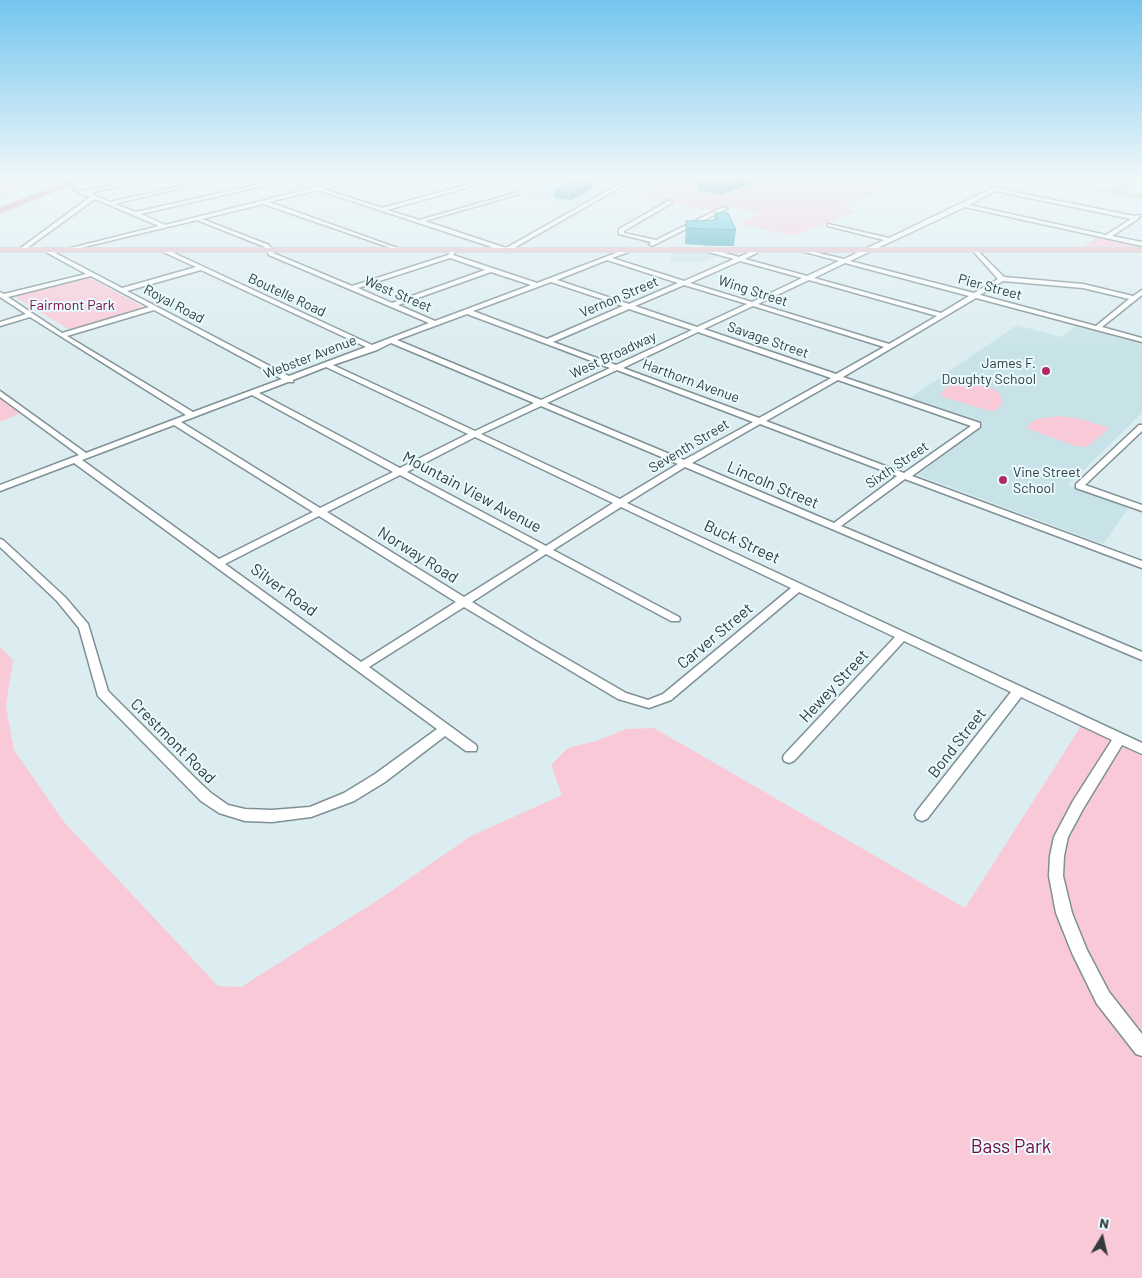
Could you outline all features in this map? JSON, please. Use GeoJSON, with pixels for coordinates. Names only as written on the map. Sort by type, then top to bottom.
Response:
{"type":"FeatureCollection","features":[{"type":"Feature","properties":{"kind":"main road"},"geometry":{"type":"LineString","coordinates":[[0,250],[398,250],[452,253],[470,250],[1142,250]]}},
{"type":"Feature","properties":{"kind":"street"},"geometry":{"type":"LineString","coordinates":[[21,250],[41,236]]}},
{"type":"Feature","properties":{"kind":"street"},"geometry":{"type":"LineString","coordinates":[[69,250],[126,236]]}},
{"type":"Feature","properties":{"kind":"street","name":"West Street"},"geometry":{"type":"LineString","coordinates":[[240,236],[266,246],[271,254],[437,324]]}},
{"type":"Feature","properties":{"kind":"street"},"geometry":{"type":"LineString","coordinates":[[358,236],[398,250]]}},
{"type":"Feature","properties":{"kind":"street"},"geometry":{"type":"LineString","coordinates":[[458,236],[507,250],[532,236]]}},
{"type":"Feature","properties":{"kind":"street"},"geometry":{"type":"LineString","coordinates":[[629,236],[658,242]]}},
{"type":"Feature","properties":{"kind":"street"},"geometry":{"type":"LineString","coordinates":[[642,250],[671,236]]}},
{"type":"Feature","properties":{"kind":"street"},"geometry":{"type":"LineString","coordinates":[[872,236],[889,240]]}},
{"type":"Feature","properties":{"kind":"street","name":"West Broadway"},"geometry":{"type":"LineString","coordinates":[[219,563],[475,434],[898,236]]}},
{"type":"Feature","properties":{"kind":"street"},"geometry":{"type":"LineString","coordinates":[[1108,236],[1142,244]]}},
{"type":"Feature","properties":{"kind":"street"},"geometry":{"type":"LineString","coordinates":[[470,250],[486,245]]}},
{"type":"Feature","properties":{"kind":"street","name":"Royal Road"},"geometry":{"type":"LineString","coordinates":[[46,250],[290,380]]}},
{"type":"Feature","properties":{"kind":"street","name":"Boutelle Road"},"geometry":{"type":"LineString","coordinates":[[163,250],[374,348]]}},
{"type":"Feature","properties":{"kind":"street","name":"Webster Avenue"},"geometry":{"type":"LineString","coordinates":[[0,488],[394,341],[629,250]]}},
{"type":"Feature","properties":{"kind":"street"},"geometry":{"type":"LineString","coordinates":[[707,250],[941,315]]}},
{"type":"Feature","properties":{"kind":"street","name":"Vernon Street"},"geometry":{"type":"LineString","coordinates":[[546,342],[755,252],[754,250]]}},
{"type":"Feature","properties":{"kind":"street","name":"Pier Street"},"geometry":{"type":"LineString","coordinates":[[803,250],[1142,340]]}},
{"type":"Feature","properties":{"kind":"street"},"geometry":{"type":"LineString","coordinates":[[975,250],[1002,279],[1083,286],[1134,298]]}},
{"type":"Feature","properties":{"kind":"street"},"geometry":{"type":"LineString","coordinates":[[352,288],[452,253],[490,270],[538,286]]}},
{"type":"Feature","properties":{"kind":"street","name":"Wing Street"},"geometry":{"type":"LineString","coordinates":[[608,259],[890,347]]}},
{"type":"Feature","properties":{"kind":"street"},"geometry":{"type":"LineString","coordinates":[[122,290],[200,268]]}},
{"type":"Feature","properties":{"kind":"street"},"geometry":{"type":"LineString","coordinates":[[392,305],[490,270]]}},
{"type":"Feature","properties":{"kind":"street"},"geometry":{"type":"LineString","coordinates":[[2,295],[92,274]]}},
{"type":"Feature","properties":{"kind":"street","name":"Seventh Street"},"geometry":{"type":"LineString","coordinates":[[362,667],[544,549],[684,464],[890,347],[1002,279]]}},
{"type":"Feature","properties":{"kind":"street","name":"Savage Street"},"geometry":{"type":"LineString","coordinates":[[552,280],[977,425]]}},
{"type":"Feature","properties":{"kind":"street"},"geometry":{"type":"LineString","coordinates":[[1097,328],[1142,292]]}},
{"type":"Feature","properties":{"kind":"street"},"geometry":{"type":"LineString","coordinates":[[2,295],[61,336],[194,416]]}},
{"type":"Feature","properties":{"kind":"street"},"geometry":{"type":"LineString","coordinates":[[61,336],[154,308]]}},
{"type":"Feature","properties":{"kind":"street","name":"Harthorn Avenue"},"geometry":{"type":"LineString","coordinates":[[468,312],[1142,565]]}},
{"type":"Feature","properties":{"kind":"street"},"geometry":{"type":"LineString","coordinates":[[0,324],[31,315]]}},
{"type":"Feature","properties":{"kind":"street","name":"Lincoln Street"},"geometry":{"type":"LineString","coordinates":[[394,341],[1142,656]]}},
{"type":"Feature","properties":{"kind":"street","name":"Buck Street"},"geometry":{"type":"LineString","coordinates":[[328,365],[1142,749]]}},
{"type":"Feature","properties":{"kind":"street","name":"Silver Road"},"geometry":{"type":"LineString","coordinates":[[0,394],[219,563],[471,748]]}},
{"type":"Feature","properties":{"kind":"street","name":"Mountain View Avenue"},"geometry":{"type":"LineString","coordinates":[[253,394],[675,619]]}},
{"type":"Feature","properties":{"kind":"street","name":"Norway Road"},"geometry":{"type":"LineString","coordinates":[[176,422],[532,644],[622,696],[649,704]]}},
{"type":"Feature","properties":{"kind":"street","name":"Sixth Street"},"geometry":{"type":"LineString","coordinates":[[834,527],[897,479],[914,472],[977,425]]}},
{"type":"Feature","properties":{"kind":"street"},"geometry":{"type":"LineString","coordinates":[[1142,427],[1079,486],[1142,508]]}},
{"type":"Feature","properties":{"kind":"street","name":"Crestmont Road"},"geometry":{"type":"LineString","coordinates":[[0,542],[61,599],[84,627],[102,693],[192,784],[206,797],[224,809],[245,815],[272,816],[311,812],[350,796],[380,778],[446,730]]}},
{"type":"Feature","properties":{"kind":"street","name":"Carver Street"},"geometry":{"type":"LineString","coordinates":[[649,704],[667,697],[798,587]]}},
{"type":"Feature","properties":{"kind":"street","name":"Hewey Street"},"geometry":{"type":"LineString","coordinates":[[789,758],[902,636]]}},
{"type":"Feature","properties":{"kind":"street","name":"Bond Street"},"geometry":{"type":"LineString","coordinates":[[922,816],[1019,691]]}},
{"type":"Feature","properties":{"kind":"street"},"geometry":{"type":"LineString","coordinates":[[1120,738],[1078,805],[1061,837],[1057,856],[1056,876],[1064,913],[1080,953],[1103,998],[1142,1048]]}},
{"type":"Feature","properties":{"kind":"shaded area"},"geometry":{"type":"Polygon","coordinates":[[[670,252],[719,252],[725,254],[703,262],[671,262],[670,252]]]}},
{"type":"Feature","properties":{"kind":"shaded area","name":"James F. Doughty School"},"geometry":{"type":"Polygon","coordinates":[[[1017,325],[1061,337],[1076,326],[1142,344],[1142,413],[1068,485],[1130,506],[1103,544],[918,475],[984,423],[910,398],[1017,325]]]}},
{"type":"Feature","properties":{"kind":"green space"},"geometry":{"type":"Polygon","coordinates":[[[1098,236],[1142,246],[1142,247],[1083,247],[1098,236]]]}},
{"type":"Feature","properties":{"kind":"green space","name":"Fairmont Park"},"geometry":{"type":"Polygon","coordinates":[[[88,277],[145,308],[70,330],[15,297],[19,294],[88,277]]]}},
{"type":"Feature","properties":{"kind":"green space"},"geometry":{"type":"Polygon","coordinates":[[[959,377],[978,381],[993,388],[1002,397],[1002,405],[993,412],[943,397],[940,393],[959,377]]]}},
{"type":"Feature","properties":{"kind":"green space"},"geometry":{"type":"Polygon","coordinates":[[[3,398],[21,413],[0,422],[0,399],[3,398]]]}},
{"type":"Feature","properties":{"kind":"green space"},"geometry":{"type":"Polygon","coordinates":[[[1059,416],[1081,419],[1109,428],[1087,447],[1076,446],[1026,428],[1037,419],[1059,416]]]}},
{"type":"Feature","properties":{"kind":"green space","name":"Bass Park"},"geometry":{"type":"Polygon","coordinates":[[[0,647],[13,660],[6,706],[14,750],[64,822],[218,986],[241,987],[378,900],[471,836],[562,795],[551,765],[568,748],[596,741],[626,729],[654,728],[965,908],[1081,726],[1142,756],[1142,1278],[0,1278],[0,647]]]}},
{"type":"Feature","properties":{"kind":"place","name":"James F. Doughty School"},"geometry":{"type":"Point","coordinates":[1046,371]}},
{"type":"Feature","properties":{"kind":"place","name":"Vine Street School"},"geometry":{"type":"Point","coordinates":[1003,480]}}]}
